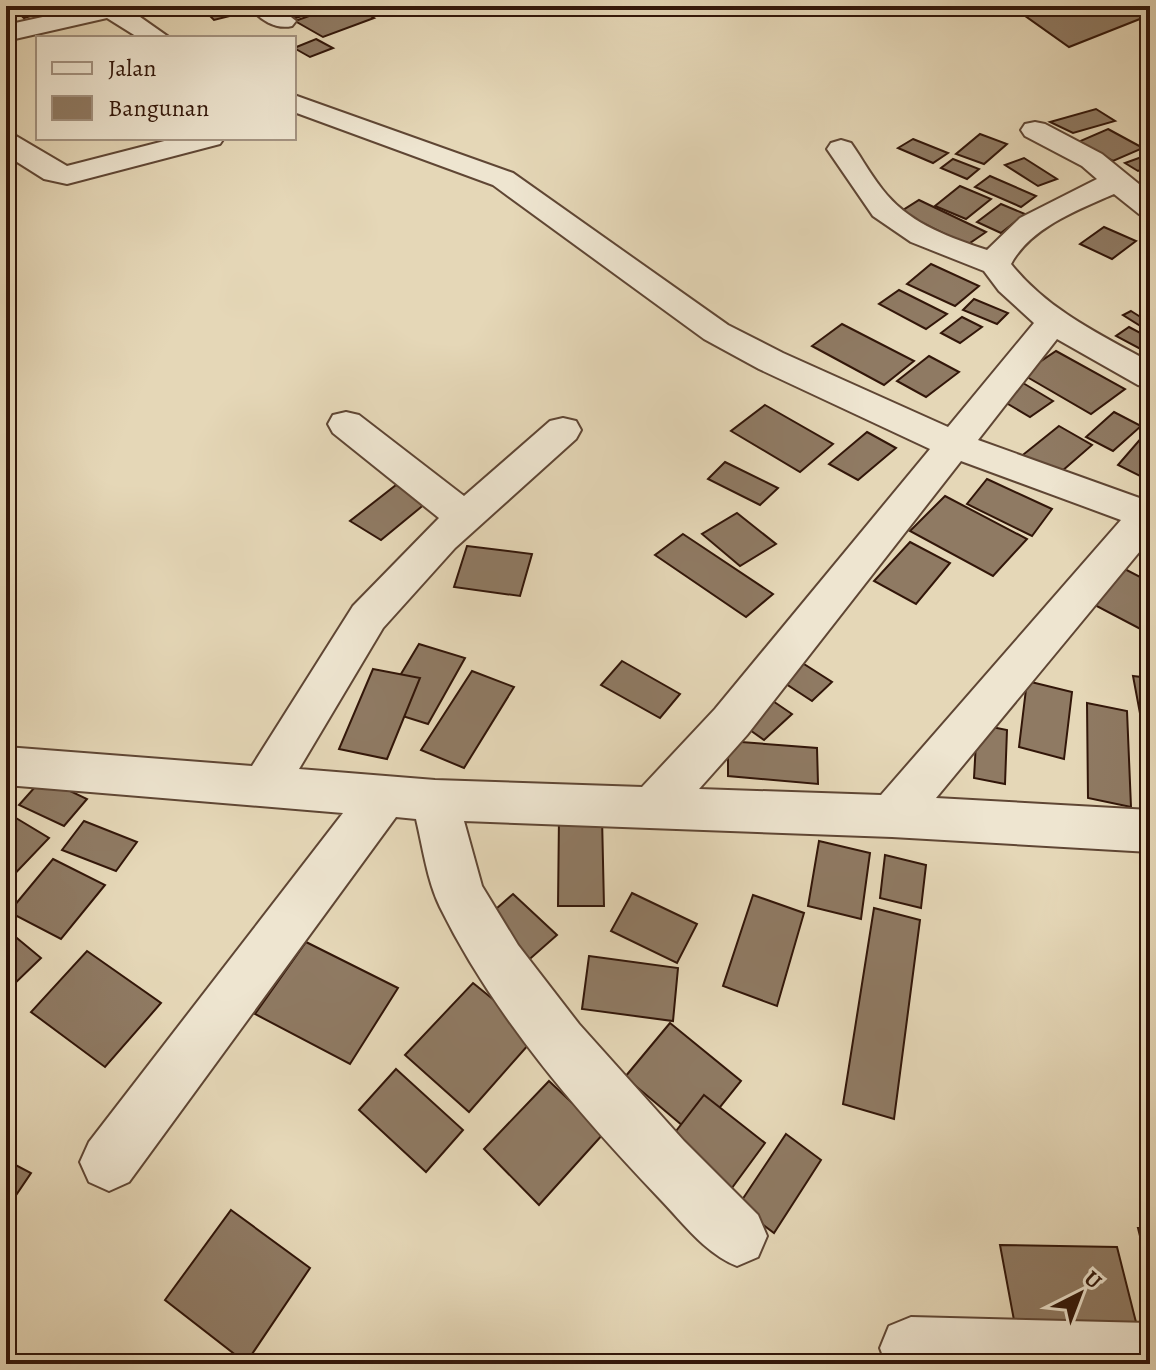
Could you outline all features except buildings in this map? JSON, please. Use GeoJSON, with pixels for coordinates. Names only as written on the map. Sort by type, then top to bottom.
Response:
{"type":"FeatureCollection","features":[{"type":"Feature","properties":{"kind":"street"},"geometry":{"type":"LineString","coordinates":[[261,6],[283,21]]}},
{"type":"Feature","properties":{"kind":"street"},"geometry":{"type":"LineString","coordinates":[[6,33],[114,7],[154,36]]}},
{"type":"Feature","properties":{"kind":"street"},"geometry":{"type":"LineString","coordinates":[[300,110],[503,179],[716,332],[771,361],[952,444],[1148,514],[892,816]]}},
{"type":"Feature","properties":{"kind":"street"},"geometry":{"type":"LineString","coordinates":[[1035,130],[1092,160],[1150,208]]}},
{"type":"Feature","properties":{"kind":"street"},"geometry":{"type":"LineString","coordinates":[[6,142],[54,173],[67,175],[202,140]]}},
{"type":"Feature","properties":{"kind":"street"},"geometry":{"type":"LineString","coordinates":[[841,149],[872,196],[899,222],[943,245],[995,264],[1023,297],[1052,323],[1150,377]]}},
{"type":"Feature","properties":{"kind":"street"},"geometry":{"type":"LineString","coordinates":[[995,264],[999,253],[1023,230],[1118,181]]}},
{"type":"Feature","properties":{"kind":"street"},"geometry":{"type":"LineString","coordinates":[[653,807],[731,722],[1052,323]]}},
{"type":"Feature","properties":{"kind":"street"},"geometry":{"type":"LineString","coordinates":[[346,424],[464,517]]}},
{"type":"Feature","properties":{"kind":"street"},"geometry":{"type":"LineString","coordinates":[[264,787],[368,617],[464,517],[563,430]]}},
{"type":"Feature","properties":{"kind":"street"},"geometry":{"type":"LineString","coordinates":[[6,766],[409,798],[892,816],[1150,831]]}},
{"type":"Feature","properties":{"kind":"street"},"geometry":{"type":"LineString","coordinates":[[109,1162],[409,798]]}},
{"type":"Feature","properties":{"kind":"street"},"geometry":{"type":"LineString","coordinates":[[409,798],[500,962],[560,1043],[664,1161],[737,1236]]}},
{"type":"Feature","properties":{"kind":"street"},"geometry":{"type":"LineString","coordinates":[[911,1348],[1150,1355]]}}]}
